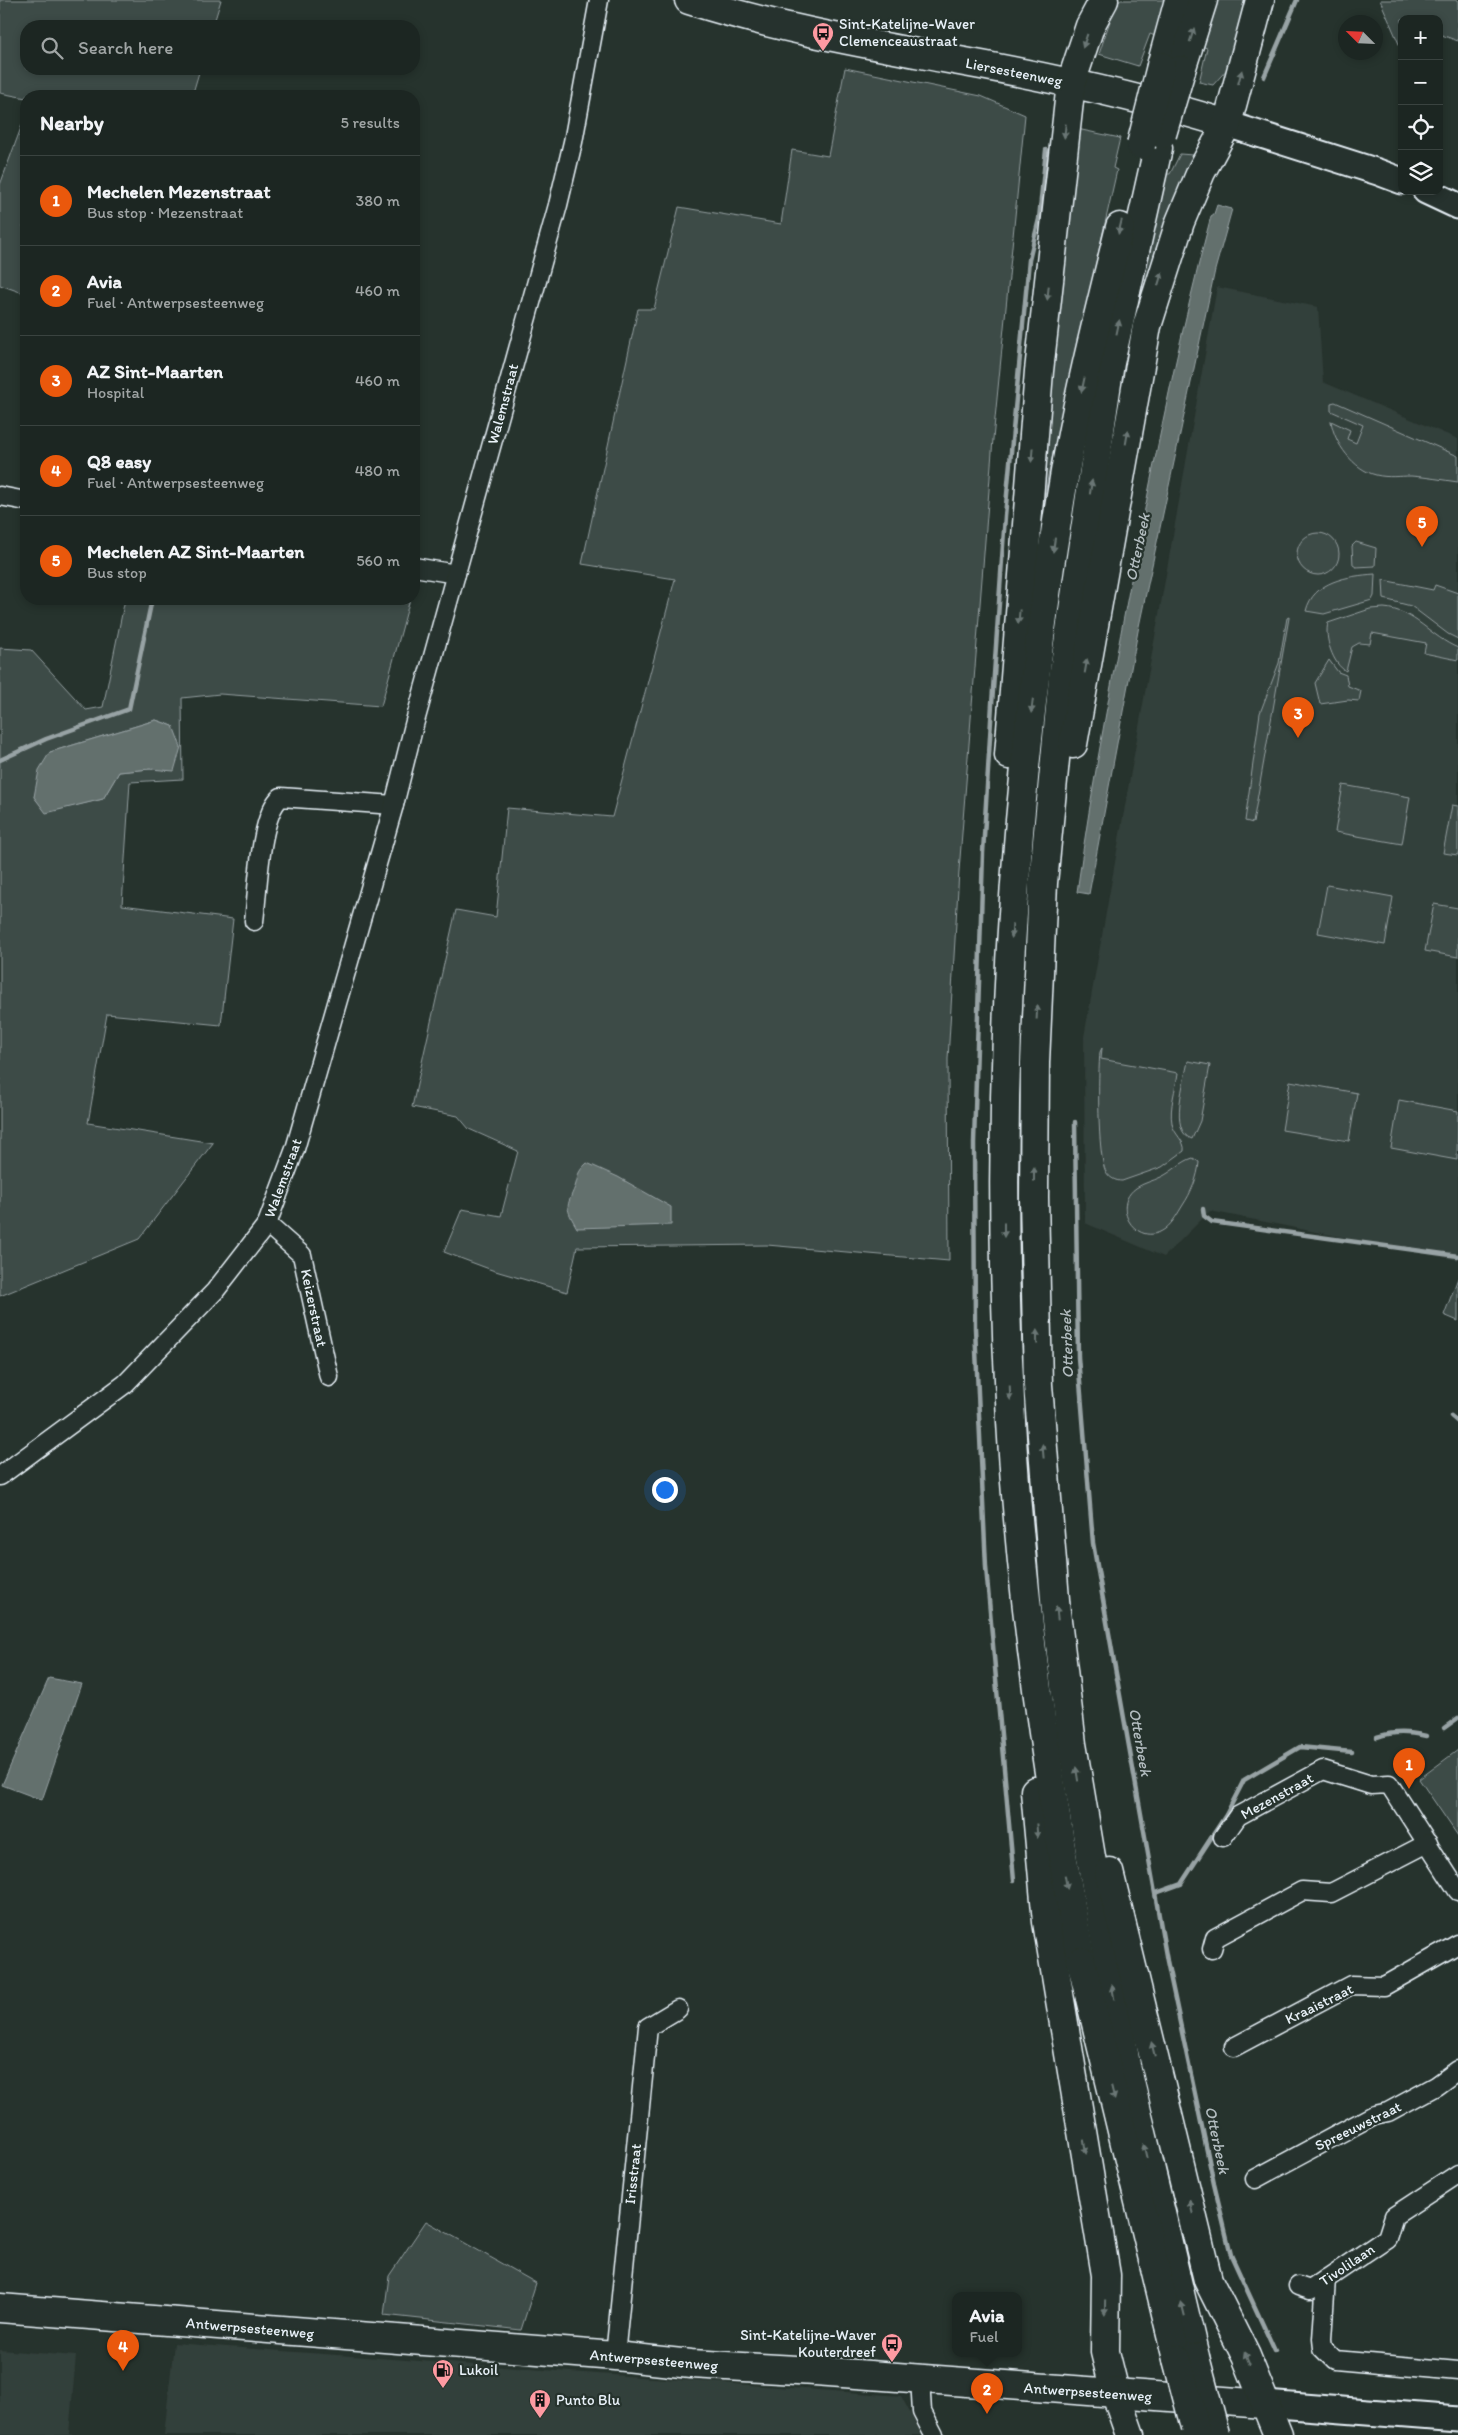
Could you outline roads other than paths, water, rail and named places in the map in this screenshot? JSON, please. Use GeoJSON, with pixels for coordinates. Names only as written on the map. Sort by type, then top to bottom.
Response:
{"type":"FeatureCollection","features":[{"type":"Feature","properties":{"kind":"main road","name":"Liersesteenweg"},"geometry":{"type":"LineString","coordinates":[[689,0],[786,28],[834,39],[1071,83],[1134,97],[1227,124]]}},
{"type":"Feature","properties":{"kind":"main road"},"geometry":{"type":"LineString","coordinates":[[1015,883],[1006,848],[1011,718],[1039,371],[1071,83],[1090,26],[1104,0]]}},
{"type":"Feature","properties":{"kind":"main road"},"geometry":{"type":"LineString","coordinates":[[1180,0],[1171,68],[1086,372],[1063,481],[1027,740],[1015,883],[1004,1094],[1004,1255],[1011,1422],[1020,1538],[1037,1696],[1054,1816],[1081,1961],[1206,2433]]}},
{"type":"Feature","properties":{"kind":"main road"},"geometry":{"type":"LineString","coordinates":[[1171,68],[1203,0]]}},
{"type":"Feature","properties":{"kind":"main road"},"geometry":{"type":"LineString","coordinates":[[1043,883],[1055,866],[1073,742],[1146,326],[1180,222],[1201,172],[1227,124],[1260,0]]}},
{"type":"Feature","properties":{"kind":"main road"},"geometry":{"type":"LineString","coordinates":[[1227,124],[1398,180]]}},
{"type":"Feature","properties":{"kind":"main road"},"geometry":{"type":"LineString","coordinates":[[1149,147],[1110,363],[1062,677],[1043,883],[1035,1063],[1034,1197],[1038,1385],[1056,1612],[1084,1822],[1126,2065],[1186,2358]]}},
{"type":"Feature","properties":{"kind":"main road"},"geometry":{"type":"LineString","coordinates":[[1435,195],[1458,206]]}},
{"type":"Feature","properties":{"kind":"main road"},"geometry":{"type":"LineString","coordinates":[[1037,1696],[1030,1724],[1047,1922],[1106,2274],[1105,2352],[1115,2392],[1130,2435]]}},
{"type":"Feature","properties":{"kind":"main road"},"geometry":{"type":"LineString","coordinates":[[1084,1822],[1105,1854],[1208,2280],[1246,2356],[1278,2435]]}},
{"type":"Feature","properties":{"kind":"main road","name":"Antwerpsesteenweg"},"geometry":{"type":"LineString","coordinates":[[0,2308],[615,2356],[691,2364],[920,2378],[1458,2419]]}},
{"type":"Feature","properties":{"kind":"street","name":"Walemstraat"},"geometry":{"type":"LineString","coordinates":[[0,1476],[125,1384],[215,1291],[267,1224],[296,1149],[394,805],[558,205],[573,142],[599,0]]}},
{"type":"Feature","properties":{"kind":"street"},"geometry":{"type":"LineString","coordinates":[[0,496],[20,500]]}},
{"type":"Feature","properties":{"kind":"street"},"geometry":{"type":"LineString","coordinates":[[420,568],[456,574]]}},
{"type":"Feature","properties":{"kind":"street"},"geometry":{"type":"LineString","coordinates":[[254,921],[265,824],[273,803],[280,797],[394,805]]}},
{"type":"Feature","properties":{"kind":"street","name":"Keizerstraat"},"geometry":{"type":"LineString","coordinates":[[267,1224],[302,1255],[328,1377]]}},
{"type":"Feature","properties":{"kind":"street","name":"Mezenstraat"},"geometry":{"type":"LineString","coordinates":[[1222,1837],[1238,1816],[1323,1770],[1371,1785],[1389,1784],[1458,1891]]}},
{"type":"Feature","properties":{"kind":"street"},"geometry":{"type":"LineString","coordinates":[[1212,1949],[1215,1938],[1302,1891],[1331,1893],[1428,1844]]}},
{"type":"Feature","properties":{"kind":"street","name":"Kraaistraat"},"geometry":{"type":"LineString","coordinates":[[1234,2047],[1351,1985],[1384,1986],[1458,1944]]}},
{"type":"Feature","properties":{"kind":"street","name":"Irisstraat"},"geometry":{"type":"LineString","coordinates":[[615,2356],[648,2027],[678,2008]]}},
{"type":"Feature","properties":{"kind":"street","name":"Spreeuwstraat"},"geometry":{"type":"LineString","coordinates":[[1255,2179],[1374,2115],[1388,2112],[1436,2086],[1458,2070]]}},
{"type":"Feature","properties":{"kind":"street","name":"Tivolilaan"},"geometry":{"type":"LineString","coordinates":[[1298,2286],[1310,2290],[1387,2238],[1394,2216],[1458,2174]]}},
{"type":"Feature","properties":{"kind":"street"},"geometry":{"type":"LineString","coordinates":[[1326,2280],[1323,2348],[1335,2360],[1458,2372]]}},
{"type":"Feature","properties":{"kind":"street"},"geometry":{"type":"LineString","coordinates":[[920,2378],[919,2398],[922,2412],[934,2435]]}},
{"type":"Feature","properties":{"kind":"waterway","name":"Otterbeek"},"geometry":{"type":"LineString","coordinates":[[1264,77],[1297,0]]}},
{"type":"Feature","properties":{"kind":"waterway"},"geometry":{"type":"LineString","coordinates":[[1014,1880],[986,1567],[975,1328],[974,1143],[983,853],[1005,516],[1029,260],[1039,219],[1046,150]]}},
{"type":"Feature","properties":{"kind":"waterway"},"geometry":{"type":"LineString","coordinates":[[0,760],[46,739],[129,709],[151,605]]}},
{"type":"Feature","properties":{"kind":"waterway","name":"Otterbeek"},"geometry":{"type":"LineString","coordinates":[[1075,1122],[1078,1357],[1093,1543],[1167,1961],[1214,2184],[1231,2255],[1275,2351]]}},
{"type":"Feature","properties":{"kind":"waterway"},"geometry":{"type":"LineString","coordinates":[[1203,1209],[1204,1216],[1212,1222],[1458,1256]]}},
{"type":"Feature","properties":{"kind":"waterway"},"geometry":{"type":"LineString","coordinates":[[1451,1416],[1458,1422]]}},
{"type":"Feature","properties":{"kind":"waterway"},"geometry":{"type":"LineString","coordinates":[[1444,1728],[1458,1718]]}},
{"type":"Feature","properties":{"kind":"waterway"},"geometry":{"type":"LineString","coordinates":[[1377,1737],[1402,1733],[1426,1736]]}},
{"type":"Feature","properties":{"kind":"waterway"},"geometry":{"type":"LineString","coordinates":[[1156,1893],[1181,1884],[1226,1815],[1244,1780],[1300,1747],[1352,1752]]}},
{"type":"Feature","properties":{"kind":"place","name":"Sint-Katelijne-Waver Clemenceaustraat"},"geometry":{"type":"Point","coordinates":[823,52]}},
{"type":"Feature","properties":{"kind":"place","name":"Mechelen AZ Sint-Maarten"},"geometry":{"type":"Point","coordinates":[1422,547]}},
{"type":"Feature","properties":{"kind":"place","name":"AZ Sint-Maarten"},"geometry":{"type":"Point","coordinates":[1298,738]}},
{"type":"Feature","properties":{"kind":"place","name":"Mechelen Mezenstraat"},"geometry":{"type":"Point","coordinates":[1409,1789]}},
{"type":"Feature","properties":{"kind":"place","name":"Sint-Katelijne-Waver Kouterdreef"},"geometry":{"type":"Point","coordinates":[892,2363]}},
{"type":"Feature","properties":{"kind":"place","name":"Q8 easy"},"geometry":{"type":"Point","coordinates":[123,2371]}},
{"type":"Feature","properties":{"kind":"place","name":"Lukoil"},"geometry":{"type":"Point","coordinates":[443,2389]}},
{"type":"Feature","properties":{"kind":"place","name":"Avia"},"geometry":{"type":"Point","coordinates":[987,2414]}},
{"type":"Feature","properties":{"kind":"place","name":"Punto Blu"},"geometry":{"type":"Point","coordinates":[540,2419]}}]}
